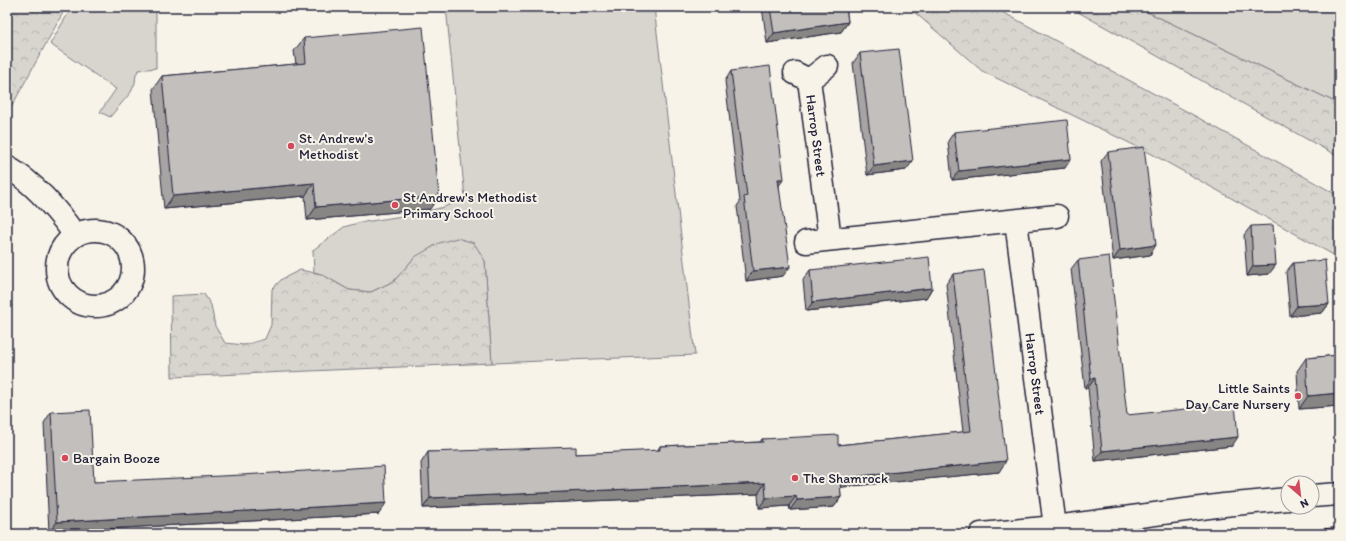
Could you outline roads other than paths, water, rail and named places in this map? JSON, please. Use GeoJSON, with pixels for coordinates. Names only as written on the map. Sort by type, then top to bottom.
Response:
{"type":"FeatureCollection","features":[{"type":"Feature","properties":{"kind":"street","name":"Harrop Street"},"geometry":{"type":"LineString","coordinates":[[827,66],[802,76],[830,240]]}},
{"type":"Feature","properties":{"kind":"street"},"geometry":{"type":"LineString","coordinates":[[7,167],[36,190],[57,210],[75,235]]}},
{"type":"Feature","properties":{"kind":"street"},"geometry":{"type":"LineString","coordinates":[[806,242],[1057,216]]}},
{"type":"Feature","properties":{"kind":"street","name":"Harrop Street"},"geometry":{"type":"LineString","coordinates":[[1016,221],[1055,527]]}},
{"type":"Feature","properties":{"kind":"street"},"geometry":{"type":"LineString","coordinates":[[1320,495],[1339,494]]}},
{"type":"Feature","properties":{"kind":"street"},"geometry":{"type":"LineString","coordinates":[[990,533],[1055,527],[1216,506],[1280,500]]}},
{"type":"Feature","properties":{"kind":"place","name":"St. Andrew's Methodist"},"geometry":{"type":"Point","coordinates":[291,146]}},
{"type":"Feature","properties":{"kind":"place","name":"St Andrew's Methodist Primary School"},"geometry":{"type":"Point","coordinates":[395,205]}},
{"type":"Feature","properties":{"kind":"place","name":"Little Saints Day Care Nursery"},"geometry":{"type":"Point","coordinates":[1298,396]}},
{"type":"Feature","properties":{"kind":"place","name":"Bargain Booze"},"geometry":{"type":"Point","coordinates":[65,458]}},
{"type":"Feature","properties":{"kind":"place","name":"The Shamrock"},"geometry":{"type":"Point","coordinates":[795,478]}}]}
